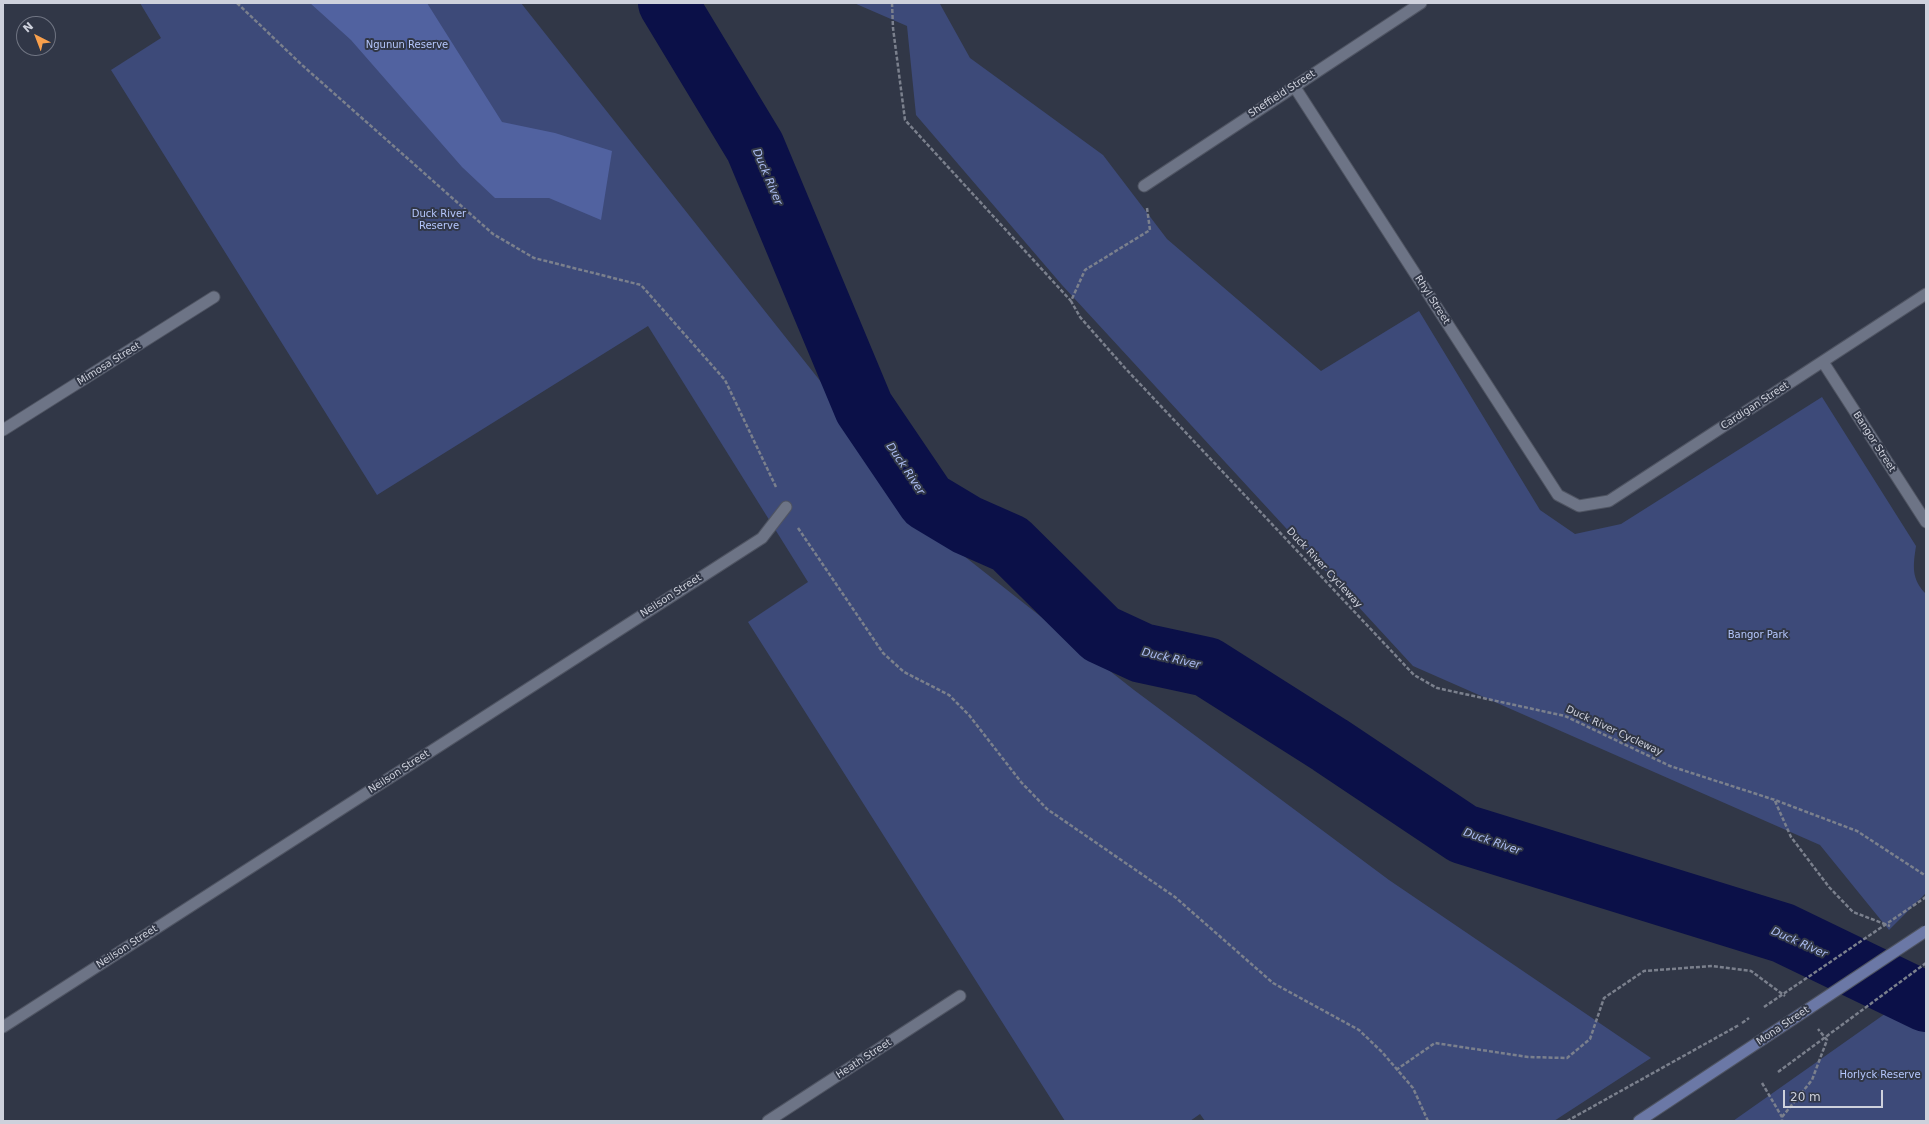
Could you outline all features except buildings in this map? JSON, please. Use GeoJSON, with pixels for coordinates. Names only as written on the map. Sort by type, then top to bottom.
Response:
{"type":"FeatureCollection","features":[{"type":"Feature","properties":{"kind":"main road","name":"Mona Street"},"geometry":{"type":"LineString","coordinates":[[1639,1121],[1763,1040],[1926,930]]}},
{"type":"Feature","properties":{"kind":"street","name":"Sheffield Street"},"geometry":{"type":"LineString","coordinates":[[1144,186],[1421,3]]}},
{"type":"Feature","properties":{"kind":"street","name":"Rhyl Street"},"geometry":{"type":"LineString","coordinates":[[1294,86],[1558,495],[1579,506]]}},
{"type":"Feature","properties":{"kind":"street","name":"Cardigan Street"},"geometry":{"type":"LineString","coordinates":[[1579,506],[1609,501],[1926,294]]}},
{"type":"Feature","properties":{"kind":"street","name":"Mimosa Street"},"geometry":{"type":"LineString","coordinates":[[3,430],[214,297]]}},
{"type":"Feature","properties":{"kind":"street","name":"Bangor Street"},"geometry":{"type":"LineString","coordinates":[[1823,362],[1926,522]]}},
{"type":"Feature","properties":{"kind":"street","name":"Neilson Street"},"geometry":{"type":"LineString","coordinates":[[3,1027],[762,538],[786,507]]}},
{"type":"Feature","properties":{"kind":"street","name":"Heath Street"},"geometry":{"type":"LineString","coordinates":[[768,1121],[960,996]]}},
{"type":"Feature","properties":{"kind":"path"},"geometry":{"type":"LineString","coordinates":[[237,3],[302,64],[493,234],[534,258],[641,285],[725,380],[795,523],[883,653],[904,672],[949,695],[969,715],[1021,782],[1047,809],[1175,897],[1273,983],[1359,1030],[1382,1052],[1413,1088],[1428,1121]]}},
{"type":"Feature","properties":{"kind":"path","name":"Duck River Cycleway"},"geometry":{"type":"LineString","coordinates":[[892,3],[893,28],[905,120],[1071,301],[1080,317],[1125,368],[1414,675],[1437,688],[1564,716],[1670,766],[1775,800],[1857,831],[1926,876]]}},
{"type":"Feature","properties":{"kind":"path"},"geometry":{"type":"LineString","coordinates":[[1071,301],[1085,270],[1150,230],[1144,186]]}},
{"type":"Feature","properties":{"kind":"path"},"geometry":{"type":"LineString","coordinates":[[1775,800],[1791,837],[1829,887],[1852,912],[1897,928]]}},
{"type":"Feature","properties":{"kind":"path"},"geometry":{"type":"LineString","coordinates":[[1762,1009],[1926,896]]}},
{"type":"Feature","properties":{"kind":"path"},"geometry":{"type":"LineString","coordinates":[[1778,1072],[1926,963]]}},
{"type":"Feature","properties":{"kind":"path"},"geometry":{"type":"LineString","coordinates":[[1396,1070],[1435,1043],[1528,1057],[1567,1058],[1590,1039],[1604,998],[1644,971],[1712,966],[1751,971],[1787,997]]}},
{"type":"Feature","properties":{"kind":"path"},"geometry":{"type":"LineString","coordinates":[[1567,1121],[1756,1014]]}},
{"type":"Feature","properties":{"kind":"path"},"geometry":{"type":"LineString","coordinates":[[1782,1116],[1812,1080],[1827,1040],[1817,1028]]}},
{"type":"Feature","properties":{"kind":"path"},"geometry":{"type":"LineString","coordinates":[[1762,1083],[1782,1116],[1782,1121]]}},
{"type":"Feature","properties":{"kind":"green space","name":"Duck River Reserve"},"geometry":{"type":"Polygon","coordinates":[[[140,3],[521,3],[950,545],[1134,690],[1389,880],[1651,1058],[1554,1121],[1205,1121],[1200,1114],[1190,1121],[1065,1121],[748,622],[808,582],[648,326],[377,495],[111,70],[161,38],[140,3]]]}},
{"type":"Feature","properties":{"kind":"green space","name":"Ngunun Reserve"},"geometry":{"type":"Polygon","coordinates":[[[310,3],[427,3],[502,122],[555,133],[612,151],[601,220],[549,198],[495,198],[462,167],[351,40],[310,3]]]}},
{"type":"Feature","properties":{"kind":"green space","name":"Bangor Park"},"geometry":{"type":"Polygon","coordinates":[[[854,3],[942,3],[940,4],[970,58],[1103,155],[1167,239],[1321,371],[1419,311],[1540,510],[1575,534],[1621,524],[1822,397],[1916,546],[1914,560],[1915,577],[1926,594],[1926,893],[1889,930],[1820,845],[1413,666],[1062,285],[916,115],[907,26],[854,3]]]}},
{"type":"Feature","properties":{"kind":"green space","name":"Horlyck Reserve"},"geometry":{"type":"Polygon","coordinates":[[[1889,1011],[1926,1029],[1926,1121],[1733,1121],[1889,1011]]]}},
{"type":"Feature","properties":{"kind":"waterway","name":"Duck River"},"geometry":{"type":"LineString","coordinates":[[668,3],[755,147],[864,408],[927,501],[967,525],[1010,544],[1101,634],[1142,653],[1207,667],[1330,745],[1463,834],[1783,933],[1926,1002]]}}]}
